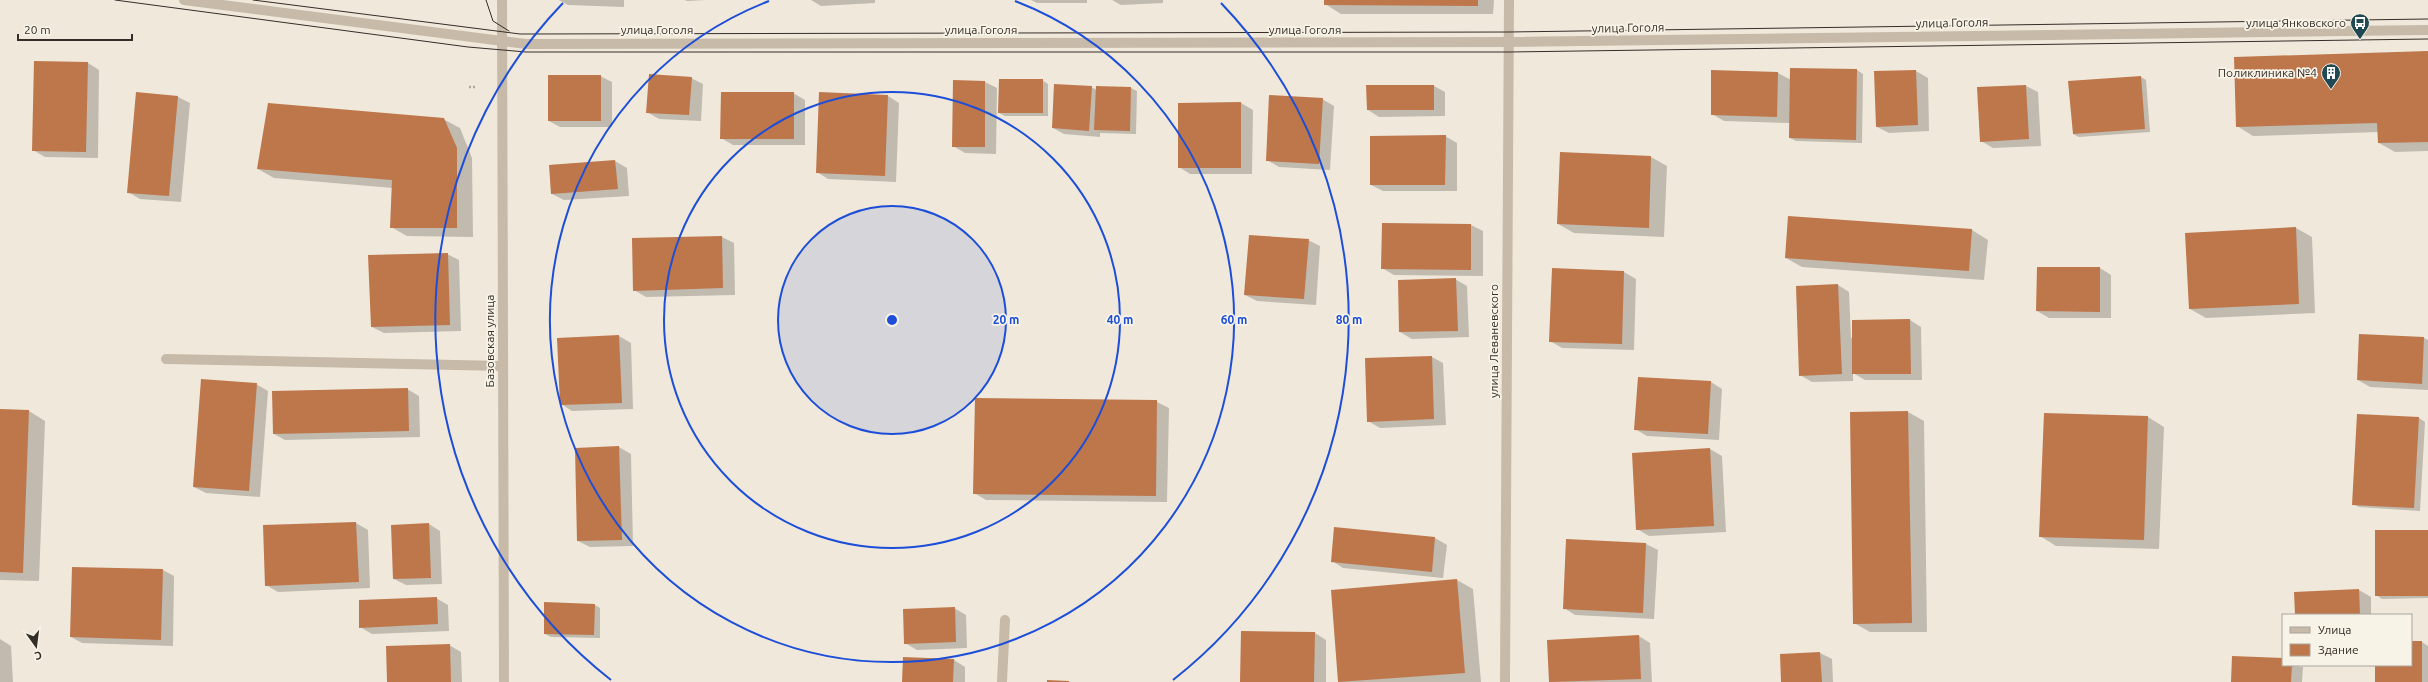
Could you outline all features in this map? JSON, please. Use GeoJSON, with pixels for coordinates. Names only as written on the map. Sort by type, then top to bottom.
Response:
{"type":"FeatureCollection","features":[{"type":"Feature","properties":{"kind":"street","name":"улица Гоголя"},"geometry":{"type":"LineString","coordinates":[[184,0],[526,44],[1509,42],[2428,30]]}},
{"type":"Feature","properties":{"kind":"street","name":"Базовская улица"},"geometry":{"type":"LineString","coordinates":[[502,0],[504,682]]}},
{"type":"Feature","properties":{"kind":"street","name":"улица Леваневского"},"geometry":{"type":"LineString","coordinates":[[1505,682],[1509,0]]}},
{"type":"Feature","properties":{"kind":"street"},"geometry":{"type":"LineString","coordinates":[[166,359],[503,366]]}},
{"type":"Feature","properties":{"kind":"street"},"geometry":{"type":"LineString","coordinates":[[1002,682],[1005,620]]}},
{"type":"Feature","properties":{"kind":"building"},"geometry":{"type":"Polygon","coordinates":[[[1324,0],[1478,0],[1478,6],[1324,5],[1324,0]]]}},
{"type":"Feature","properties":{"kind":"building","name":"Поликлиника №4"},"geometry":{"type":"Polygon","coordinates":[[[2428,51],[2428,142],[2378,143],[2377,123],[2236,127],[2234,57],[2428,51]]]}},
{"type":"Feature","properties":{"kind":"building"},"geometry":{"type":"Polygon","coordinates":[[[34,61],[88,62],[86,152],[32,151],[34,61]]]}},
{"type":"Feature","properties":{"kind":"building"},"geometry":{"type":"Polygon","coordinates":[[[1790,68],[1857,69],[1856,140],[1789,138],[1790,68]]]}},
{"type":"Feature","properties":{"kind":"building"},"geometry":{"type":"Polygon","coordinates":[[[1711,70],[1778,72],[1777,117],[1711,115],[1711,70]]]}},
{"type":"Feature","properties":{"kind":"building"},"geometry":{"type":"Polygon","coordinates":[[[1916,70],[1918,125],[1876,127],[1874,71],[1916,70]]]}},
{"type":"Feature","properties":{"kind":"building"},"geometry":{"type":"Polygon","coordinates":[[[649,74],[692,77],[689,115],[646,113],[649,74]]]}},
{"type":"Feature","properties":{"kind":"building"},"geometry":{"type":"Polygon","coordinates":[[[548,75],[601,75],[601,121],[548,121],[548,75]]]}},
{"type":"Feature","properties":{"kind":"building"},"geometry":{"type":"Polygon","coordinates":[[[2141,76],[2145,129],[2073,134],[2068,81],[2141,76]]]}},
{"type":"Feature","properties":{"kind":"building"},"geometry":{"type":"Polygon","coordinates":[[[999,79],[1043,79],[1043,113],[998,113],[999,79]]]}},
{"type":"Feature","properties":{"kind":"building"},"geometry":{"type":"Polygon","coordinates":[[[953,80],[985,81],[985,147],[952,147],[953,80]]]}},
{"type":"Feature","properties":{"kind":"building"},"geometry":{"type":"Polygon","coordinates":[[[1054,84],[1092,86],[1089,131],[1052,128],[1054,84]]]}},
{"type":"Feature","properties":{"kind":"building"},"geometry":{"type":"Polygon","coordinates":[[[1366,85],[1434,85],[1434,110],[1367,110],[1366,85]]]}},
{"type":"Feature","properties":{"kind":"building"},"geometry":{"type":"Polygon","coordinates":[[[2026,85],[2029,139],[1980,142],[1977,87],[2026,85]]]}},
{"type":"Feature","properties":{"kind":"building"},"geometry":{"type":"Polygon","coordinates":[[[1096,86],[1131,87],[1130,131],[1094,130],[1096,86]]]}},
{"type":"Feature","properties":{"kind":"building"},"geometry":{"type":"Polygon","coordinates":[[[136,92],[178,96],[169,196],[127,193],[136,92]]]}},
{"type":"Feature","properties":{"kind":"building"},"geometry":{"type":"Polygon","coordinates":[[[721,92],[794,92],[794,139],[720,139],[721,92]]]}},
{"type":"Feature","properties":{"kind":"building"},"geometry":{"type":"Polygon","coordinates":[[[819,92],[888,95],[885,176],[816,173],[819,92]]]}},
{"type":"Feature","properties":{"kind":"building"},"geometry":{"type":"Polygon","coordinates":[[[1269,95],[1323,98],[1319,164],[1266,161],[1269,95]]]}},
{"type":"Feature","properties":{"kind":"building"},"geometry":{"type":"Polygon","coordinates":[[[1241,102],[1241,168],[1178,168],[1178,103],[1241,102]]]}},
{"type":"Feature","properties":{"kind":"building"},"geometry":{"type":"Polygon","coordinates":[[[268,103],[444,118],[457,148],[457,228],[390,228],[392,180],[257,169],[268,103]]]}},
{"type":"Feature","properties":{"kind":"building"},"geometry":{"type":"Polygon","coordinates":[[[1446,135],[1445,185],[1370,185],[1370,136],[1446,135]]]}},
{"type":"Feature","properties":{"kind":"building"},"geometry":{"type":"Polygon","coordinates":[[[1560,152],[1651,156],[1649,228],[1557,224],[1560,152]]]}},
{"type":"Feature","properties":{"kind":"building"},"geometry":{"type":"Polygon","coordinates":[[[615,160],[618,189],[551,194],[549,165],[615,160]]]}},
{"type":"Feature","properties":{"kind":"building"},"geometry":{"type":"Polygon","coordinates":[[[1788,216],[1972,229],[1969,271],[1785,258],[1788,216]]]}},
{"type":"Feature","properties":{"kind":"building"},"geometry":{"type":"Polygon","coordinates":[[[1382,223],[1471,224],[1471,270],[1381,269],[1382,223]]]}},
{"type":"Feature","properties":{"kind":"building"},"geometry":{"type":"Polygon","coordinates":[[[2296,227],[2299,304],[2189,309],[2185,233],[2296,227]]]}},
{"type":"Feature","properties":{"kind":"building"},"geometry":{"type":"Polygon","coordinates":[[[1249,235],[1309,239],[1304,299],[1244,295],[1249,235]]]}},
{"type":"Feature","properties":{"kind":"building"},"geometry":{"type":"Polygon","coordinates":[[[722,236],[723,288],[633,291],[632,238],[722,236]]]}},
{"type":"Feature","properties":{"kind":"building"},"geometry":{"type":"Polygon","coordinates":[[[448,253],[450,325],[371,327],[368,255],[448,253]]]}},
{"type":"Feature","properties":{"kind":"building"},"geometry":{"type":"Polygon","coordinates":[[[2037,267],[2100,267],[2100,312],[2036,311],[2037,267]]]}},
{"type":"Feature","properties":{"kind":"building"},"geometry":{"type":"Polygon","coordinates":[[[1552,268],[1624,271],[1622,344],[1549,342],[1552,268]]]}},
{"type":"Feature","properties":{"kind":"building"},"geometry":{"type":"Polygon","coordinates":[[[1456,278],[1458,331],[1399,332],[1398,280],[1456,278]]]}},
{"type":"Feature","properties":{"kind":"building"},"geometry":{"type":"Polygon","coordinates":[[[1838,284],[1842,374],[1799,376],[1796,286],[1838,284]]]}},
{"type":"Feature","properties":{"kind":"building"},"geometry":{"type":"Polygon","coordinates":[[[1910,319],[1911,374],[1852,374],[1852,320],[1910,319]]]}},
{"type":"Feature","properties":{"kind":"building"},"geometry":{"type":"Polygon","coordinates":[[[2359,334],[2424,337],[2422,384],[2357,380],[2359,334]]]}},
{"type":"Feature","properties":{"kind":"building"},"geometry":{"type":"Polygon","coordinates":[[[619,335],[622,403],[560,405],[557,338],[619,335]]]}},
{"type":"Feature","properties":{"kind":"building"},"geometry":{"type":"Polygon","coordinates":[[[1432,356],[1434,419],[1367,422],[1365,358],[1432,356]]]}},
{"type":"Feature","properties":{"kind":"building"},"geometry":{"type":"Polygon","coordinates":[[[1638,377],[1711,381],[1708,434],[1634,430],[1638,377]]]}},
{"type":"Feature","properties":{"kind":"building"},"geometry":{"type":"Polygon","coordinates":[[[201,379],[257,383],[249,491],[193,487],[201,379]]]}},
{"type":"Feature","properties":{"kind":"building"},"geometry":{"type":"Polygon","coordinates":[[[408,388],[409,431],[273,434],[272,391],[408,388]]]}},
{"type":"Feature","properties":{"kind":"building"},"geometry":{"type":"Polygon","coordinates":[[[975,398],[1157,400],[1156,496],[973,494],[975,398]]]}},
{"type":"Feature","properties":{"kind":"building"},"geometry":{"type":"Polygon","coordinates":[[[0,409],[29,410],[23,573],[0,572],[0,409]]]}},
{"type":"Feature","properties":{"kind":"building"},"geometry":{"type":"Polygon","coordinates":[[[1908,411],[1912,623],[1853,624],[1850,412],[1908,411]]]}},
{"type":"Feature","properties":{"kind":"building"},"geometry":{"type":"Polygon","coordinates":[[[2044,413],[2148,416],[2144,540],[2039,537],[2044,413]]]}},
{"type":"Feature","properties":{"kind":"building"},"geometry":{"type":"Polygon","coordinates":[[[2357,414],[2419,417],[2414,508],[2352,505],[2357,414]]]}},
{"type":"Feature","properties":{"kind":"building"},"geometry":{"type":"Polygon","coordinates":[[[619,446],[622,540],[577,541],[575,448],[619,446]]]}},
{"type":"Feature","properties":{"kind":"building"},"geometry":{"type":"Polygon","coordinates":[[[1710,448],[1714,526],[1636,530],[1632,453],[1710,448]]]}},
{"type":"Feature","properties":{"kind":"building"},"geometry":{"type":"Polygon","coordinates":[[[356,522],[359,582],[265,586],[263,525],[356,522]]]}},
{"type":"Feature","properties":{"kind":"building"},"geometry":{"type":"Polygon","coordinates":[[[429,523],[431,578],[393,579],[391,525],[429,523]]]}},
{"type":"Feature","properties":{"kind":"building"},"geometry":{"type":"Polygon","coordinates":[[[1334,527],[1435,537],[1432,572],[1331,562],[1334,527]]]}},
{"type":"Feature","properties":{"kind":"building"},"geometry":{"type":"Polygon","coordinates":[[[2375,530],[2428,530],[2428,596],[2375,596],[2375,530]]]}},
{"type":"Feature","properties":{"kind":"building"},"geometry":{"type":"Polygon","coordinates":[[[1566,539],[1646,543],[1643,613],[1563,609],[1566,539]]]}},
{"type":"Feature","properties":{"kind":"building"},"geometry":{"type":"Polygon","coordinates":[[[72,567],[163,569],[161,640],[70,637],[72,567]]]}},
{"type":"Feature","properties":{"kind":"building"},"geometry":{"type":"Polygon","coordinates":[[[1457,579],[1465,673],[1338,682],[1331,590],[1457,579]]]}},
{"type":"Feature","properties":{"kind":"building"},"geometry":{"type":"Polygon","coordinates":[[[2359,589],[2360,614],[2295,614],[2294,592],[2359,589]]]}},
{"type":"Feature","properties":{"kind":"building"},"geometry":{"type":"Polygon","coordinates":[[[437,597],[438,624],[359,628],[359,600],[437,597]]]}},
{"type":"Feature","properties":{"kind":"building"},"geometry":{"type":"Polygon","coordinates":[[[544,602],[595,604],[594,635],[544,634],[544,602]]]}},
{"type":"Feature","properties":{"kind":"building"},"geometry":{"type":"Polygon","coordinates":[[[955,607],[956,642],[904,644],[903,609],[955,607]]]}},
{"type":"Feature","properties":{"kind":"building"},"geometry":{"type":"Polygon","coordinates":[[[1241,631],[1315,632],[1314,682],[1240,682],[1241,631]]]}},
{"type":"Feature","properties":{"kind":"building"},"geometry":{"type":"Polygon","coordinates":[[[1639,635],[1641,679],[1549,682],[1547,640],[1639,635]]]}},
{"type":"Feature","properties":{"kind":"building"},"geometry":{"type":"Polygon","coordinates":[[[2412,641],[2422,641],[2422,682],[2375,682],[2375,666],[2412,666],[2412,641]]]}},
{"type":"Feature","properties":{"kind":"building"},"geometry":{"type":"Polygon","coordinates":[[[450,644],[451,682],[387,682],[386,646],[450,644]]]}},
{"type":"Feature","properties":{"kind":"building"},"geometry":{"type":"Polygon","coordinates":[[[1820,652],[1822,682],[1781,682],[1780,654],[1820,652]]]}},
{"type":"Feature","properties":{"kind":"building"},"geometry":{"type":"Polygon","coordinates":[[[2232,656],[2282,658],[2282,666],[2292,666],[2291,682],[2231,682],[2232,656]]]}},
{"type":"Feature","properties":{"kind":"building"},"geometry":{"type":"Polygon","coordinates":[[[903,657],[954,659],[953,682],[902,682],[903,657]]]}},
{"type":"Feature","properties":{"kind":"building"},"geometry":{"type":"Polygon","coordinates":[[[1047,680],[1069,681],[1069,682],[1047,682],[1047,680]]]}},
{"type":"Feature","properties":{"kind":"tram line"},"geometry":{"type":"LineString","coordinates":[[115,0],[468,47],[526,52],[1509,52],[2428,39]]}},
{"type":"Feature","properties":{"kind":"tram line"},"geometry":{"type":"LineString","coordinates":[[253,0],[520,34],[1509,32],[2428,19]]}},
{"type":"Feature","properties":{"kind":"tram line"},"geometry":{"type":"LineString","coordinates":[[486,0],[493,21],[509,31]]}},
{"type":"Feature","properties":{"kind":"place","name":"улица Янковского"},"geometry":{"type":"Point","coordinates":[2360,40]}},
{"type":"Feature","properties":{"kind":"place","name":"Поликлиника №4"},"geometry":{"type":"Point","coordinates":[2331,90]}}]}
